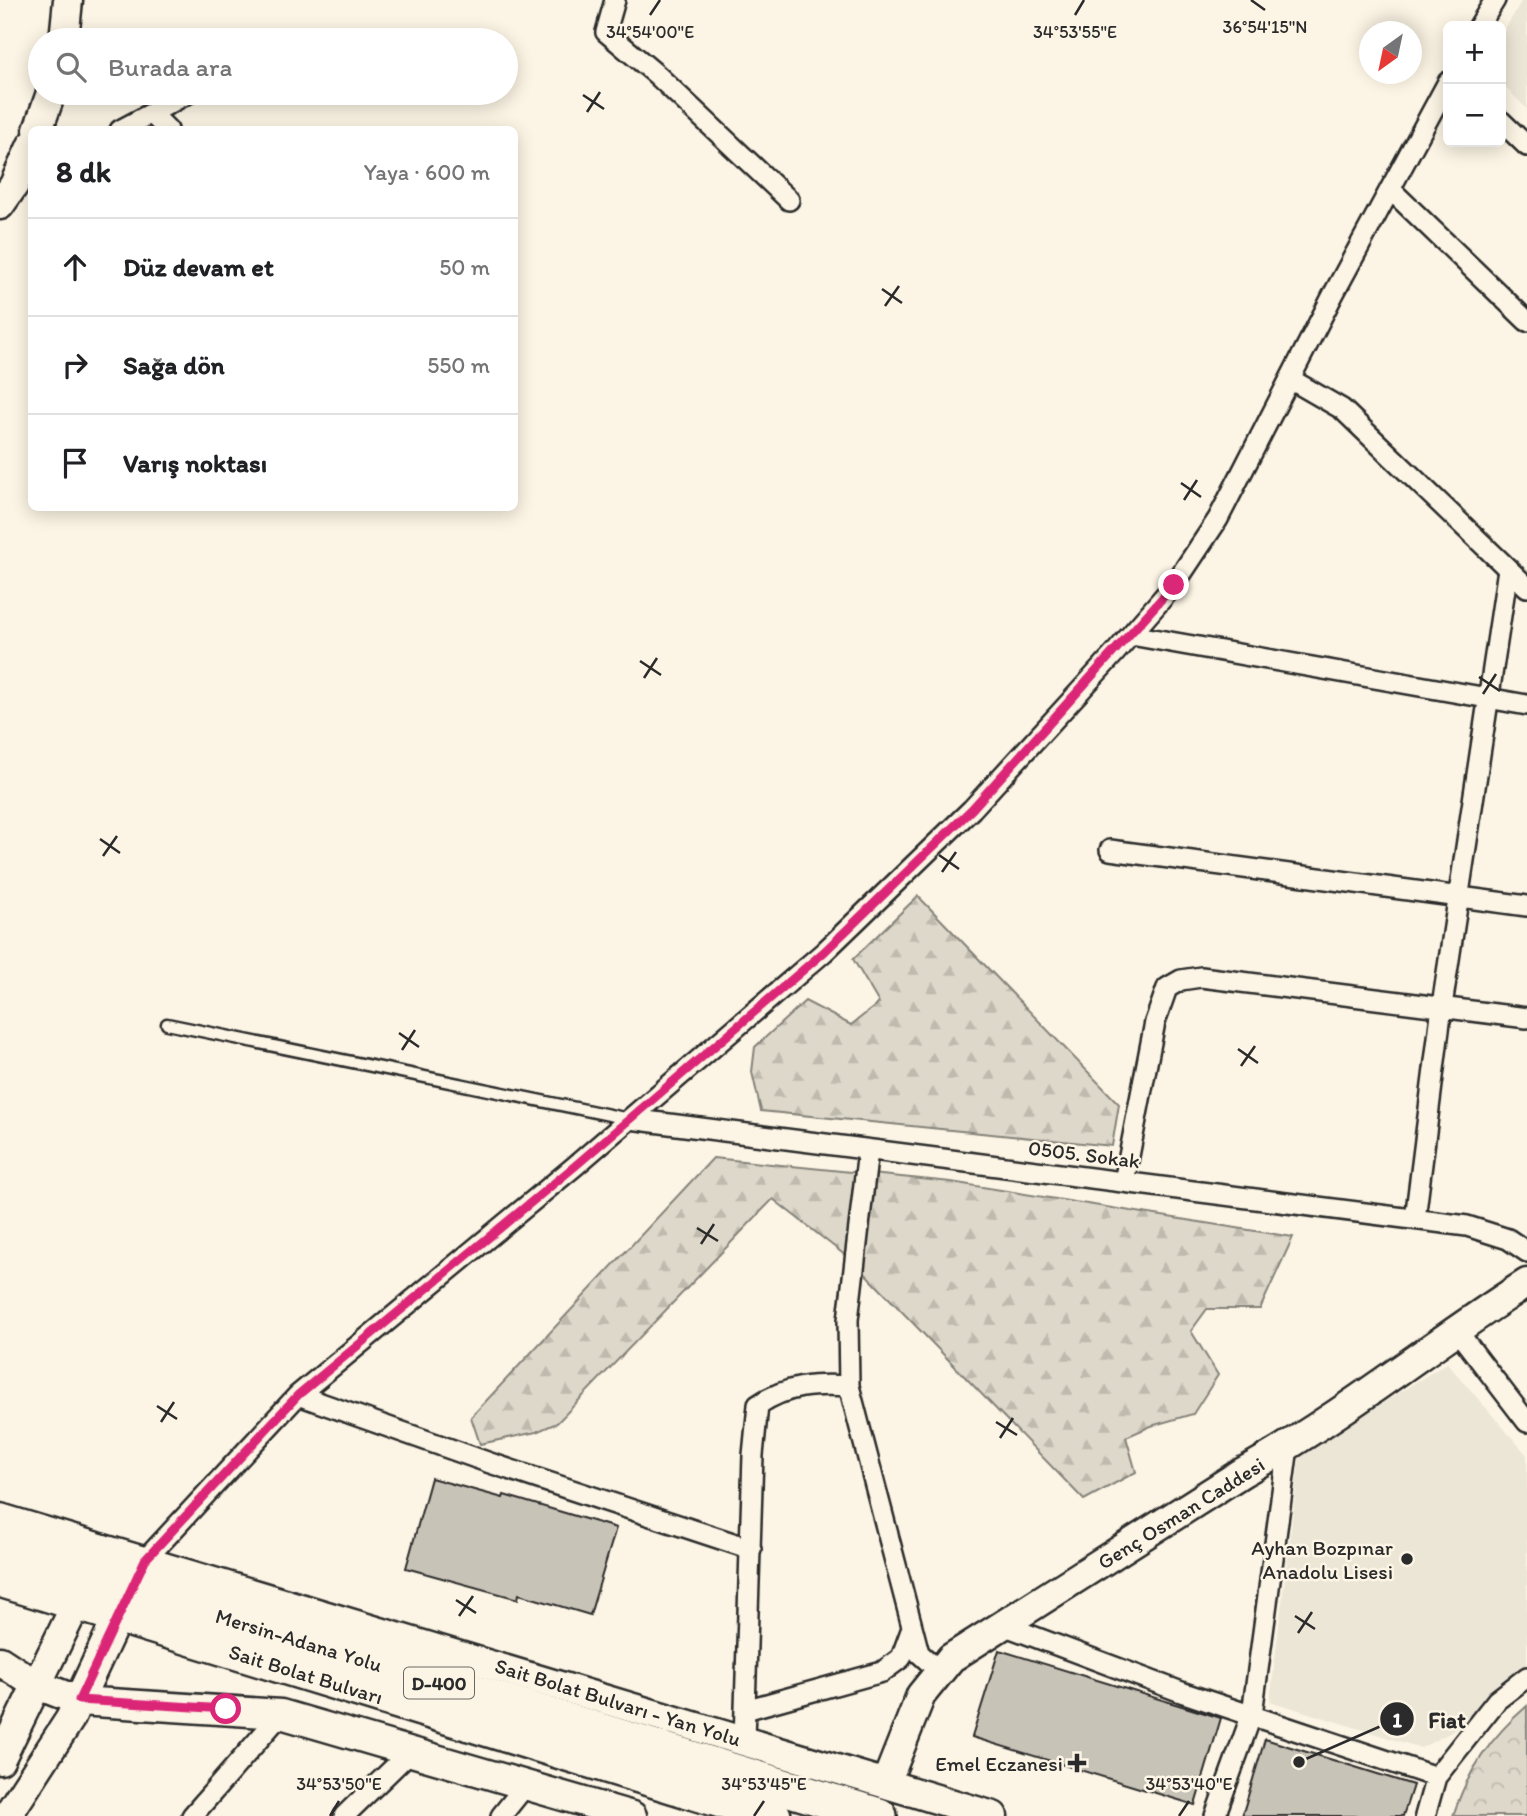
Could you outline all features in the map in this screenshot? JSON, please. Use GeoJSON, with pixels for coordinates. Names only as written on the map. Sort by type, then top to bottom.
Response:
{"type":"FeatureCollection","features":[{"type":"Feature","properties":{"kind":"highway","name":"Mersin-Adana Yolu"},"geometry":{"type":"LineString","coordinates":[[0,1548],[131,1588],[882,1800]]}},
{"type":"Feature","properties":{"kind":"highway","name":"D-400"},"geometry":{"type":"LineString","coordinates":[[0,1580],[90,1575]]}},
{"type":"Feature","properties":{"kind":"highway","name":"Sait Bolat Bulvarı"},"geometry":{"type":"LineString","coordinates":[[131,1588],[773,1816]]}},
{"type":"Feature","properties":{"kind":"street"},"geometry":{"type":"LineString","coordinates":[[65,28],[68,0]]}},
{"type":"Feature","properties":{"kind":"street"},"geometry":{"type":"LineString","coordinates":[[615,0],[606,32],[657,75],[789,200]]}},
{"type":"Feature","properties":{"kind":"street"},"geometry":{"type":"LineString","coordinates":[[1482,21],[1495,0]]}},
{"type":"Feature","properties":{"kind":"street"},"geometry":{"type":"LineString","coordinates":[[7,1816],[79,1700],[131,1588],[298,1395],[629,1119],[824,952],[972,809],[1174,585],[1218,519],[1447,84]]}},
{"type":"Feature","properties":{"kind":"street"},"geometry":{"type":"LineString","coordinates":[[39,126],[47,105]]}},
{"type":"Feature","properties":{"kind":"street"},"geometry":{"type":"LineString","coordinates":[[128,126],[168,105]]}},
{"type":"Feature","properties":{"kind":"street"},"geometry":{"type":"LineString","coordinates":[[152,114],[164,126]]}},
{"type":"Feature","properties":{"kind":"street"},"geometry":{"type":"LineString","coordinates":[[1506,126],[1527,146]]}},
{"type":"Feature","properties":{"kind":"street"},"geometry":{"type":"LineString","coordinates":[[15,188],[28,155]]}},
{"type":"Feature","properties":{"kind":"street"},"geometry":{"type":"LineString","coordinates":[[1390,189],[1527,321]]}},
{"type":"Feature","properties":{"kind":"street"},"geometry":{"type":"LineString","coordinates":[[1290,379],[1342,409],[1527,587]]}},
{"type":"Feature","properties":{"kind":"street"},"geometry":{"type":"LineString","coordinates":[[1415,1219],[1443,1006],[1508,569]]}},
{"type":"Feature","properties":{"kind":"street"},"geometry":{"type":"LineString","coordinates":[[1131,635],[1488,701],[1527,705]]}},
{"type":"Feature","properties":{"kind":"street"},"geometry":{"type":"LineString","coordinates":[[1110,850],[1527,906]]}},
{"type":"Feature","properties":{"kind":"street"},"geometry":{"type":"LineString","coordinates":[[1124,1182],[1155,1023],[1167,988],[1181,980],[1201,977],[1527,1018]]}},
{"type":"Feature","properties":{"kind":"street","name":"0505. Sokak"},"geometry":{"type":"LineString","coordinates":[[629,1119],[1415,1219],[1477,1229],[1508,1238],[1527,1252]]}},
{"type":"Feature","properties":{"kind":"street"},"geometry":{"type":"LineString","coordinates":[[868,1150],[848,1320],[849,1386],[919,1653],[940,1672]]}},
{"type":"Feature","properties":{"kind":"street","name":"Genç Osman Caddesi"},"geometry":{"type":"LineString","coordinates":[[882,1800],[921,1695],[951,1658],[1243,1472],[1288,1447],[1455,1328],[1527,1283]]}},
{"type":"Feature","properties":{"kind":"street"},"geometry":{"type":"LineString","coordinates":[[1455,1328],[1527,1422]]}},
{"type":"Feature","properties":{"kind":"street"},"geometry":{"type":"LineString","coordinates":[[744,1740],[753,1454],[758,1405],[776,1393],[812,1384],[849,1386]]}},
{"type":"Feature","properties":{"kind":"street"},"geometry":{"type":"LineString","coordinates":[[298,1395],[490,1463],[751,1549]]}},
{"type":"Feature","properties":{"kind":"street"},"geometry":{"type":"LineString","coordinates":[[1215,1816],[1252,1714],[1288,1447]]}},
{"type":"Feature","properties":{"kind":"street"},"geometry":{"type":"LineString","coordinates":[[0,1518],[90,1575],[0,1760]]}},
{"type":"Feature","properties":{"kind":"street","name":"Sait Bolat Bulvarı - Yan Yolu"},"geometry":{"type":"LineString","coordinates":[[131,1588],[744,1740],[882,1800],[993,1816]]}},
{"type":"Feature","properties":{"kind":"street"},"geometry":{"type":"LineString","coordinates":[[1003,1625],[1071,1653],[1436,1777]]}},
{"type":"Feature","properties":{"kind":"street"},"geometry":{"type":"LineString","coordinates":[[746,1710],[882,1672],[901,1658],[912,1628]]}},
{"type":"Feature","properties":{"kind":"street"},"geometry":{"type":"LineString","coordinates":[[0,1661],[35,1684],[79,1700],[281,1714],[632,1816]]}},
{"type":"Feature","properties":{"kind":"street"},"geometry":{"type":"LineString","coordinates":[[1424,1816],[1436,1777],[1497,1700],[1527,1677]]}},
{"type":"Feature","properties":{"kind":"street"},"geometry":{"type":"LineString","coordinates":[[192,1816],[281,1714]]}},
{"type":"Feature","properties":{"kind":"street"},"geometry":{"type":"LineString","coordinates":[[344,1816],[411,1751]]}},
{"type":"Feature","properties":{"kind":"street"},"geometry":{"type":"LineString","coordinates":[[501,1816],[526,1785]]}},
{"type":"Feature","properties":{"kind":"lane"},"geometry":{"type":"LineString","coordinates":[[167,1024],[629,1119]]}},
{"type":"Feature","properties":{"kind":"shaded area"},"geometry":{"type":"Polygon","coordinates":[[[1522,0],[1527,0],[1527,109],[1506,88],[1506,27],[1522,0]]]}},
{"type":"Feature","properties":{"kind":"shaded area","name":"Ayhan Bozpınar Anadolu Lisesi"},"geometry":{"type":"Polygon","coordinates":[[[1447,1363],[1527,1455],[1527,1664],[1453,1731],[1421,1748],[1270,1701],[1300,1454],[1447,1363]]]}},
{"type":"Feature","properties":{"kind":"green space"},"geometry":{"type":"Polygon","coordinates":[[[918,896],[1119,1104],[1112,1146],[761,1111],[752,1072],[755,1047],[805,1001],[851,1025],[879,1003],[853,959],[918,896]]]}},
{"type":"Feature","properties":{"kind":"green space"},"geometry":{"type":"Polygon","coordinates":[[[713,1158],[951,1182],[1293,1237],[1260,1309],[1207,1309],[1191,1331],[1218,1375],[1193,1414],[1151,1426],[1126,1437],[1136,1472],[1084,1500],[855,1263],[773,1199],[557,1423],[536,1432],[480,1444],[471,1417],[713,1158]]]}},
{"type":"Feature","properties":{"kind":"green space"},"geometry":{"type":"Polygon","coordinates":[[[1527,1706],[1527,1816],[1453,1816],[1482,1755],[1502,1730],[1527,1706]]]}},
{"type":"Feature","properties":{"kind":"building"},"geometry":{"type":"Polygon","coordinates":[[[431,1478],[503,1498],[504,1495],[616,1528],[590,1615],[519,1594],[518,1599],[406,1568],[431,1478]]]}},
{"type":"Feature","properties":{"kind":"building"},"geometry":{"type":"Polygon","coordinates":[[[999,1650],[1221,1718],[1195,1805],[972,1737],[999,1650]]]}},
{"type":"Feature","properties":{"kind":"building"},"geometry":{"type":"Polygon","coordinates":[[[1265,1739],[1413,1785],[1403,1816],[1242,1816],[1265,1739]]]}},
{"type":"Feature","properties":{"kind":"place","name":"Ayhan Bozpınar Anadolu Lisesi"},"geometry":{"type":"Point","coordinates":[1407,1559]}},
{"type":"Feature","properties":{"kind":"place","name":"Fiat"},"geometry":{"type":"Point","coordinates":[1299,1762]}},
{"type":"Feature","properties":{"kind":"place","name":"Emel Eczanesi"},"geometry":{"type":"Point","coordinates":[1077,1763]}},
{"type":"Feature","properties":{"kind":"route"},"geometry":{"type":"LineString","coordinates":[[226,1709],[79,1700],[145,1560],[298,1395],[575,1166],[824,952],[972,809],[1174,585]]}}]}
